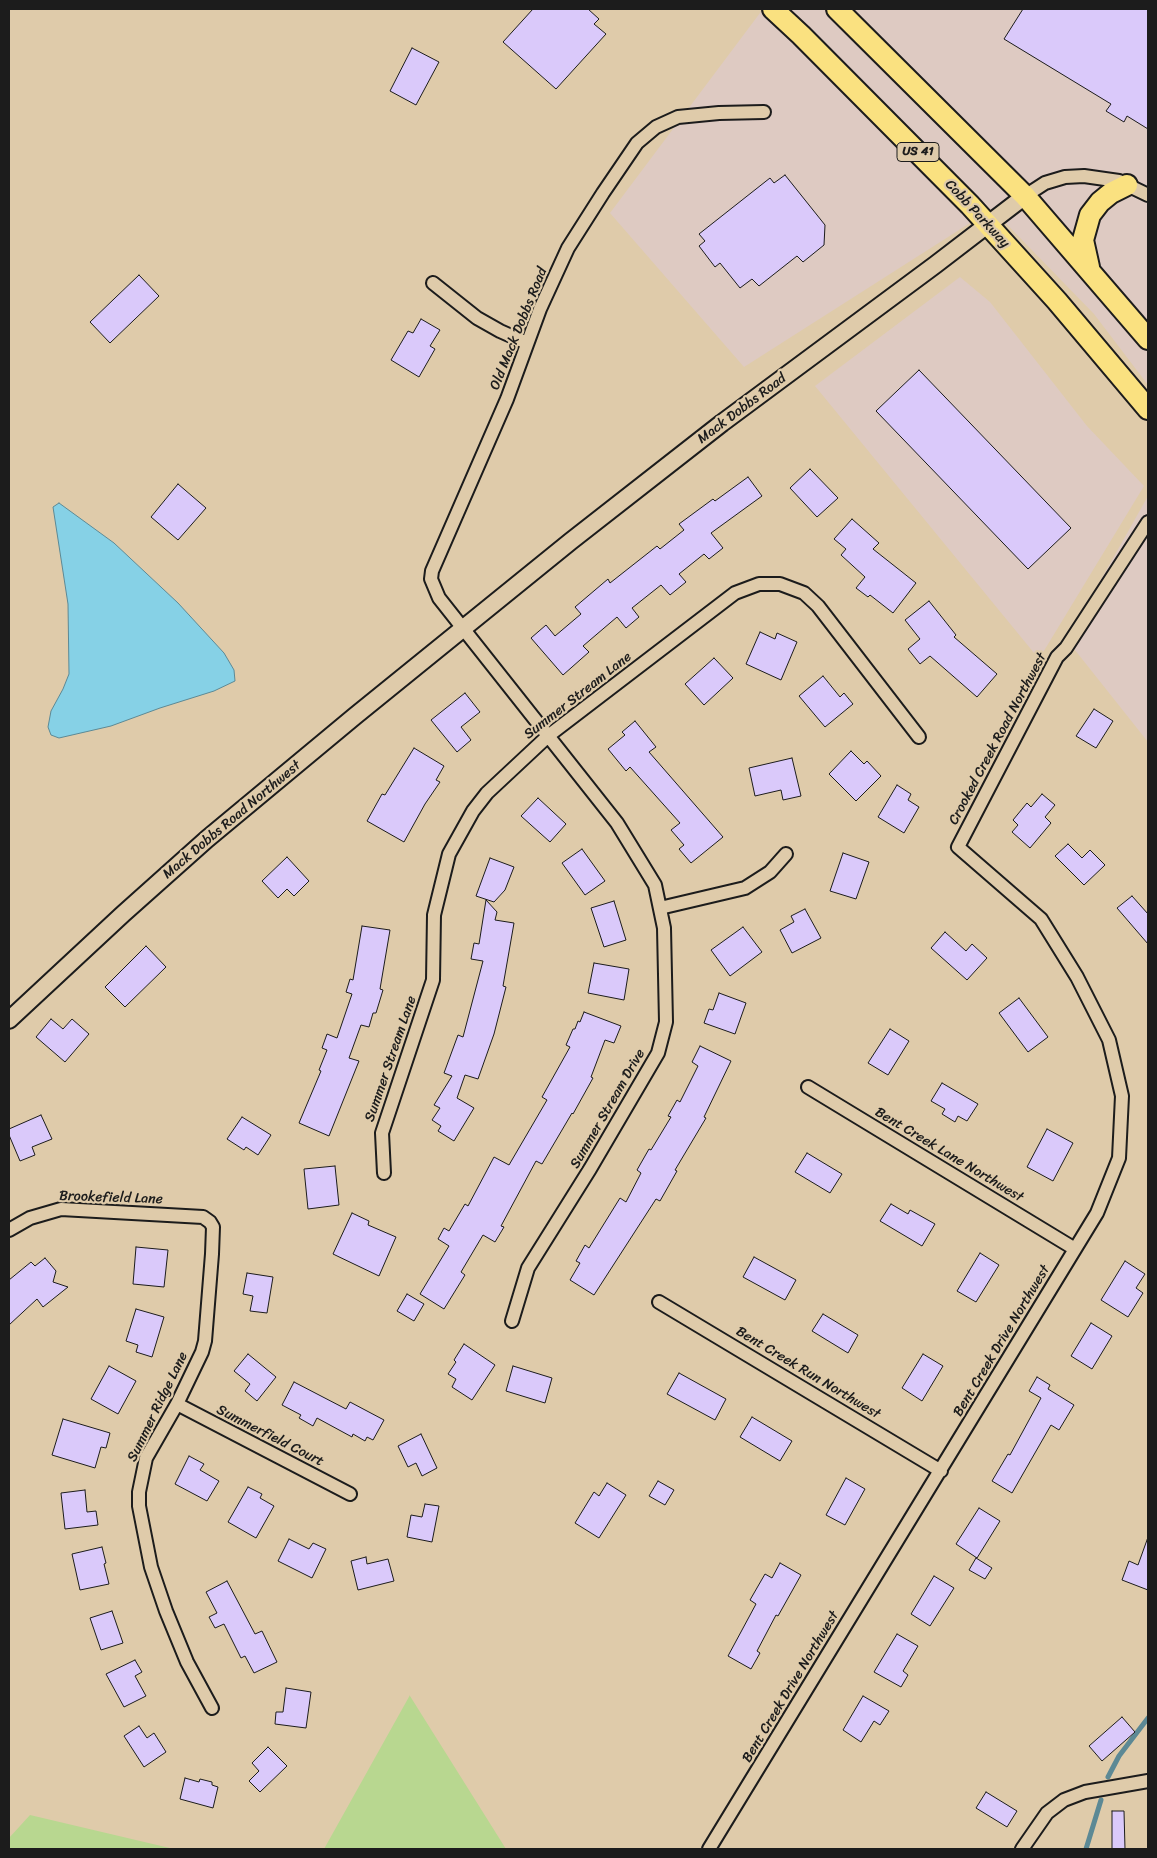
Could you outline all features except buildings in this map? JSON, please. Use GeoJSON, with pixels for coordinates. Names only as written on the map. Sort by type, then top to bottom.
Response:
{"type":"FeatureCollection","features":[{"type":"Feature","properties":{"kind":"main road","name":"Cobb Parkway"},"geometry":{"type":"LineString","coordinates":[[773,9],[815,48],[988,225],[1057,302],[1148,409]]}},
{"type":"Feature","properties":{"kind":"main road"},"geometry":{"type":"LineString","coordinates":[[837,9],[1025,196],[1148,339]]}},
{"type":"Feature","properties":{"kind":"main road"},"geometry":{"type":"LineString","coordinates":[[1089,269],[1083,240],[1090,216],[1100,202],[1111,193],[1127,185]]}},
{"type":"Feature","properties":{"kind":"street","name":"Old Mack Dobbs Road"},"geometry":{"type":"LineString","coordinates":[[464,629],[439,598],[431,579],[432,571],[507,399],[540,309],[568,248],[637,143],[656,127],[678,117],[719,113],[764,112]]}},
{"type":"Feature","properties":{"kind":"street"},"geometry":{"type":"LineString","coordinates":[[1025,196],[1040,185],[1065,177],[1100,178],[1119,181],[1148,195]]}},
{"type":"Feature","properties":{"kind":"street","name":"Mack Dobbs Road"},"geometry":{"type":"LineString","coordinates":[[464,629],[571,541],[722,423],[1025,196]]}},
{"type":"Feature","properties":{"kind":"street"},"geometry":{"type":"LineString","coordinates":[[433,284],[477,318],[527,343]]}},
{"type":"Feature","properties":{"kind":"street","name":"Crooked Creek Road Northwest"},"geometry":{"type":"LineString","coordinates":[[958,847],[1057,657],[1066,648],[1148,522]]}},
{"type":"Feature","properties":{"kind":"street","name":"Summer Stream Lane"},"geometry":{"type":"LineString","coordinates":[[384,1173],[382,1133],[433,980],[434,915],[449,854],[473,811],[487,793],[548,736],[735,593],[759,584],[780,584],[804,594],[818,606],[919,737]]}},
{"type":"Feature","properties":{"kind":"street","name":"Summer Stream Drive"},"geometry":{"type":"LineString","coordinates":[[464,629],[617,823],[655,885],[664,928],[666,1022],[658,1053],[590,1169],[528,1268],[512,1322]]}},
{"type":"Feature","properties":{"kind":"street","name":"Mack Dobbs Road Northwest"},"geometry":{"type":"LineString","coordinates":[[9,1020],[79,954],[207,840],[355,716],[464,629]]}},
{"type":"Feature","properties":{"kind":"street","name":"Bent Creek Drive Northwest"},"geometry":{"type":"LineString","coordinates":[[709,1849],[1097,1213],[1119,1158],[1122,1096],[1109,1040],[1077,977],[1040,919],[958,847]]}},
{"type":"Feature","properties":{"kind":"street"},"geometry":{"type":"LineString","coordinates":[[660,908],[745,888],[770,872],[786,854]]}},
{"type":"Feature","properties":{"kind":"street","name":"Bent Creek Lane Northwest"},"geometry":{"type":"LineString","coordinates":[[808,1087],[1075,1249]]}},
{"type":"Feature","properties":{"kind":"street","name":"Brookefield Lane"},"geometry":{"type":"LineString","coordinates":[[9,1230],[30,1218],[61,1209],[203,1218],[210,1222],[213,1227]]}},
{"type":"Feature","properties":{"kind":"street","name":"Summer Ridge Lane"},"geometry":{"type":"LineString","coordinates":[[212,1708],[187,1662],[166,1611],[148,1552],[139,1506],[141,1478],[146,1458],[177,1404],[202,1352],[205,1341],[213,1227]]}},
{"type":"Feature","properties":{"kind":"street","name":"Bent Creek Run Northwest"},"geometry":{"type":"LineString","coordinates":[[659,1302],[941,1471]]}},
{"type":"Feature","properties":{"kind":"street","name":"Summerfield Court"},"geometry":{"type":"LineString","coordinates":[[177,1404],[350,1494]]}},
{"type":"Feature","properties":{"kind":"street"},"geometry":{"type":"LineString","coordinates":[[1022,1849],[1043,1817],[1064,1800],[1085,1792],[1148,1781]]}},
{"type":"Feature","properties":{"kind":"shaded area"},"geometry":{"type":"Polygon","coordinates":[[[763,9],[1148,9],[1148,385],[1094,314],[992,209],[744,367],[610,213],[763,9]]]}},
{"type":"Feature","properties":{"kind":"shaded area"},"geometry":{"type":"Polygon","coordinates":[[[960,277],[990,302],[1087,426],[1144,486],[1039,659],[815,386],[960,277]]]}},
{"type":"Feature","properties":{"kind":"shaded area"},"geometry":{"type":"Polygon","coordinates":[[[1148,496],[1148,742],[1067,640],[1148,496]]]}},
{"type":"Feature","properties":{"kind":"green space"},"geometry":{"type":"Polygon","coordinates":[[[410,1696],[506,1849],[324,1849],[410,1696]]]}},
{"type":"Feature","properties":{"kind":"green space"},"geometry":{"type":"Polygon","coordinates":[[[30,1815],[174,1849],[9,1849],[9,1838],[30,1815]]]}},
{"type":"Feature","properties":{"kind":"water"},"geometry":{"type":"Polygon","coordinates":[[[59,503],[114,543],[178,603],[224,653],[234,670],[235,681],[214,691],[111,726],[59,738],[51,735],[48,727],[51,711],[69,674],[68,604],[53,507],[59,503]]]}},
{"type":"Feature","properties":{"kind":"waterway"},"geometry":{"type":"LineString","coordinates":[[1108,1777],[1119,1756],[1148,1718]]}},
{"type":"Feature","properties":{"kind":"waterway"},"geometry":{"type":"LineString","coordinates":[[1086,1849],[1101,1800]]}}]}
